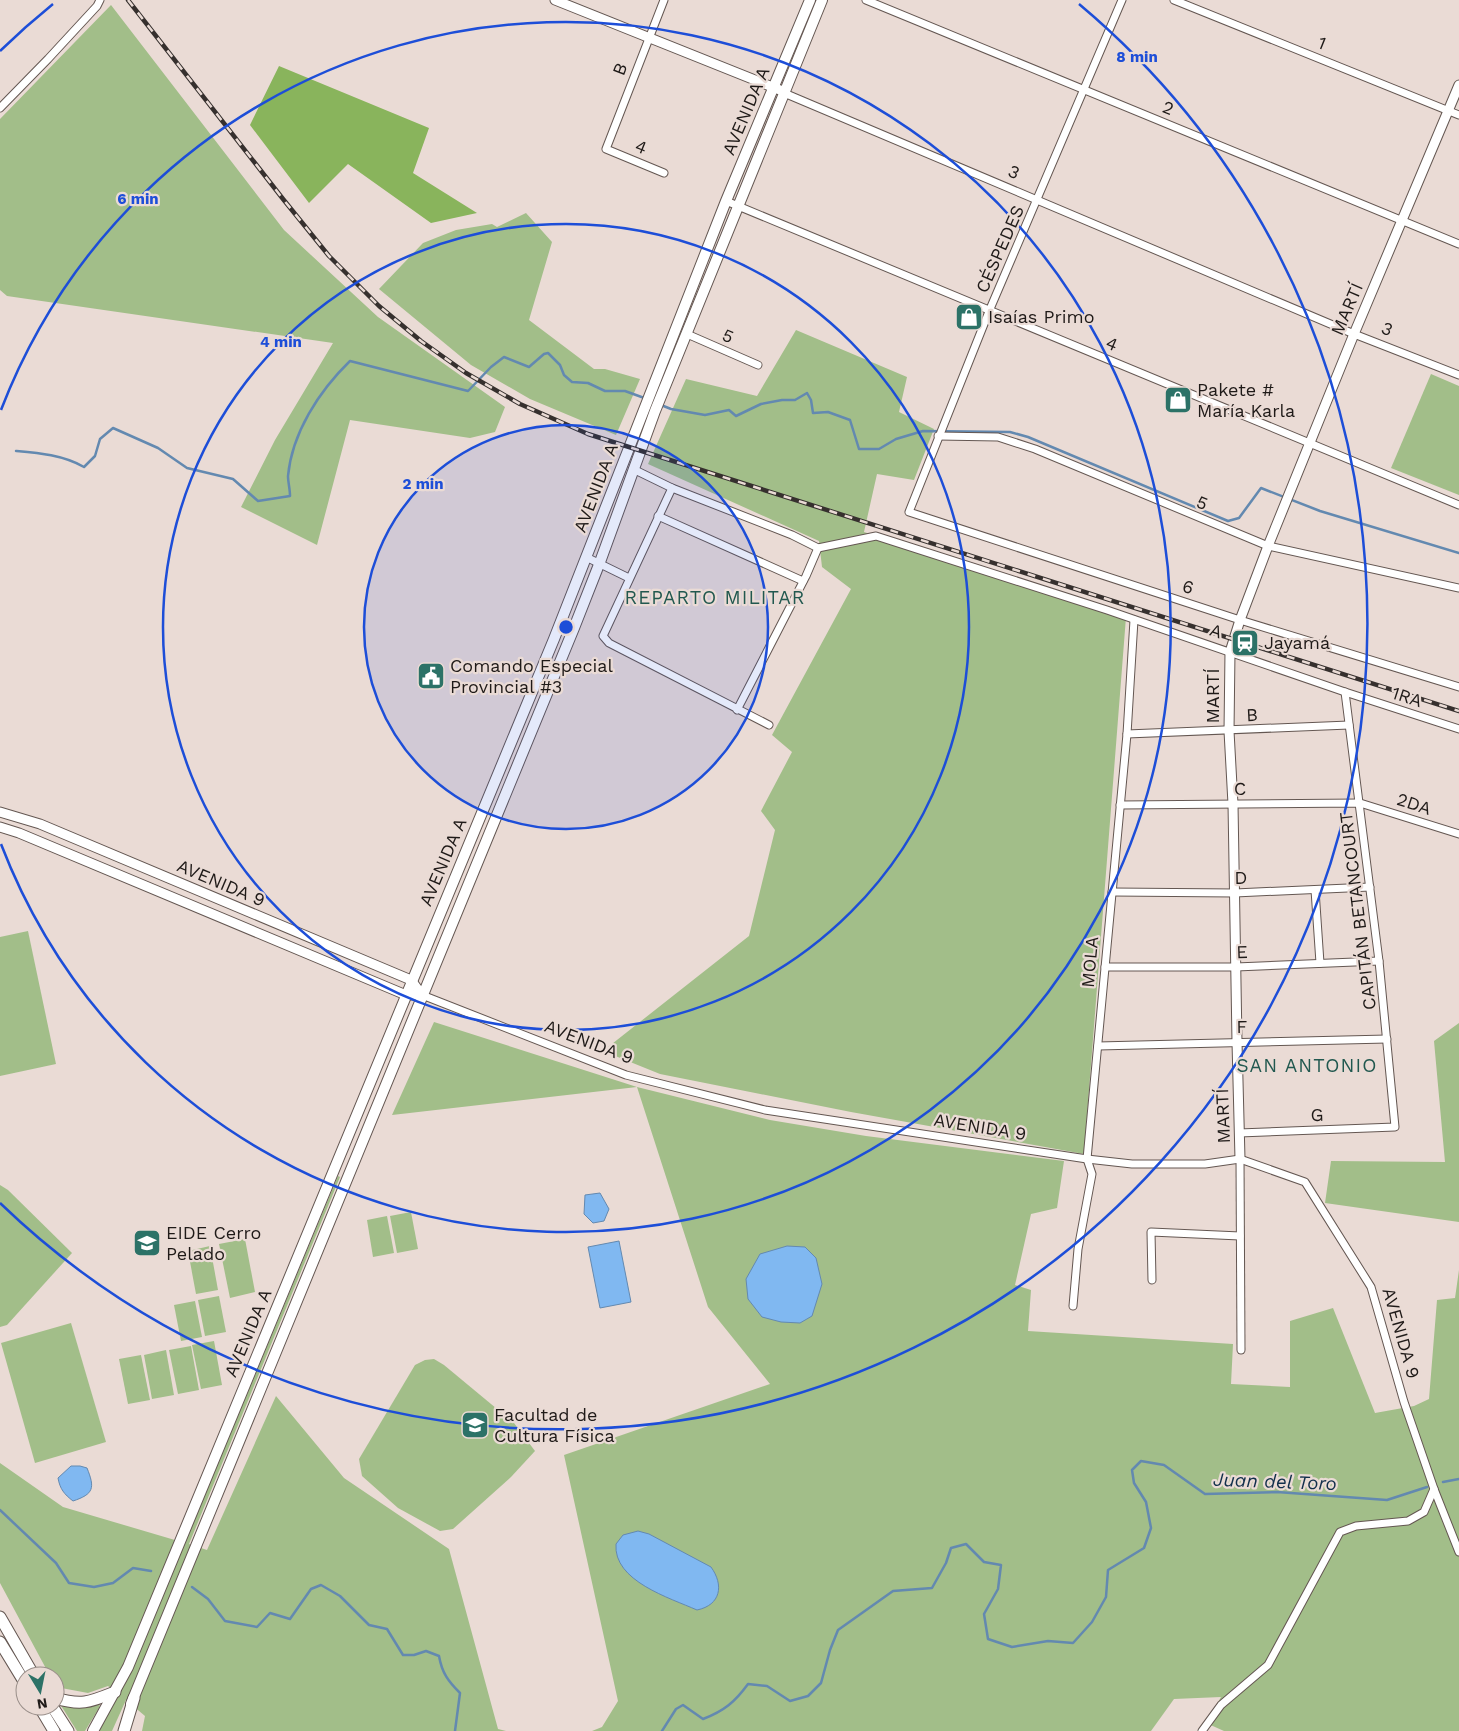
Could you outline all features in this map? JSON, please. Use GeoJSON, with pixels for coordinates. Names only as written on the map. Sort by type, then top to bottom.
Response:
{"type":"FeatureCollection","features":[{"type":"Feature","properties":{"kind":"highway"},"geometry":{"type":"LineString","coordinates":[[0,1616],[28,1666]]}},
{"type":"Feature","properties":{"kind":"highway"},"geometry":{"type":"LineString","coordinates":[[0,1642],[15,1667]]}},
{"type":"Feature","properties":{"kind":"highway"},"geometry":{"type":"LineString","coordinates":[[65,1701],[82,1703],[114,1692]]}},
{"type":"Feature","properties":{"kind":"highway"},"geometry":{"type":"LineString","coordinates":[[124,1731],[134,1698]]}},
{"type":"Feature","properties":{"kind":"highway"},"geometry":{"type":"LineString","coordinates":[[45,1716],[54,1731]]}},
{"type":"Feature","properties":{"kind":"highway"},"geometry":{"type":"LineString","coordinates":[[58,1716],[68,1731]]}},
{"type":"Feature","properties":{"kind":"main road","name":"AVENIDA A"},"geometry":{"type":"LineString","coordinates":[[93,1731],[128,1667],[550,648],[726,201],[810,0]]}},
{"type":"Feature","properties":{"kind":"main road","name":"AVENIDA A"},"geometry":{"type":"LineString","coordinates":[[118,1731],[134,1698],[600,562],[655,412],[822,0]]}},
{"type":"Feature","properties":{"kind":"main road"},"geometry":{"type":"LineString","coordinates":[[794,38],[804,43]]}},
{"type":"Feature","properties":{"kind":"main road"},"geometry":{"type":"LineString","coordinates":[[340,1155],[359,1150]]}},
{"type":"Feature","properties":{"kind":"street"},"geometry":{"type":"LineString","coordinates":[[0,108],[48,59],[97,6],[100,0]]}},
{"type":"Feature","properties":{"kind":"street","name":"3"},"geometry":{"type":"LineString","coordinates":[[555,0],[784,92],[1354,334],[1459,375]]}},
{"type":"Feature","properties":{"kind":"street","name":"B"},"geometry":{"type":"LineString","coordinates":[[606,150],[664,0]]}},
{"type":"Feature","properties":{"kind":"street","name":"2"},"geometry":{"type":"LineString","coordinates":[[866,0],[1459,244]]}},
{"type":"Feature","properties":{"kind":"street","name":"CÉSPEDES"},"geometry":{"type":"LineString","coordinates":[[909,512],[938,435],[990,309],[1122,0]]}},
{"type":"Feature","properties":{"kind":"street","name":"1"},"geometry":{"type":"LineString","coordinates":[[1174,0],[1459,115]]}},
{"type":"Feature","properties":{"kind":"street","name":"MARTÍ"},"geometry":{"type":"LineString","coordinates":[[1241,1350],[1240,1159],[1230,731],[1230,652],[1268,546],[1354,334],[1459,86]]}},
{"type":"Feature","properties":{"kind":"street","name":"4"},"geometry":{"type":"LineString","coordinates":[[606,150],[664,173]]}},
{"type":"Feature","properties":{"kind":"street","name":"4"},"geometry":{"type":"LineString","coordinates":[[726,201],[1459,505]]}},
{"type":"Feature","properties":{"kind":"street","name":"5"},"geometry":{"type":"LineString","coordinates":[[687,334],[758,365]]}},
{"type":"Feature","properties":{"kind":"street","name":"5"},"geometry":{"type":"LineString","coordinates":[[938,435],[998,438],[1035,449],[1268,546],[1459,588]]}},
{"type":"Feature","properties":{"kind":"street"},"geometry":{"type":"LineString","coordinates":[[633,469],[672,488],[792,535],[818,548],[737,710]]}},
{"type":"Feature","properties":{"kind":"street"},"geometry":{"type":"LineString","coordinates":[[672,488],[603,636],[609,643],[769,725]]}},
{"type":"Feature","properties":{"kind":"street","name":"6"},"geometry":{"type":"LineString","coordinates":[[909,512],[1240,620],[1459,688]]}},
{"type":"Feature","properties":{"kind":"street"},"geometry":{"type":"LineString","coordinates":[[658,516],[803,581]]}},
{"type":"Feature","properties":{"kind":"street","name":"A"},"geometry":{"type":"LineString","coordinates":[[818,548],[876,536],[1134,620],[1345,692]]}},
{"type":"Feature","properties":{"kind":"street"},"geometry":{"type":"LineString","coordinates":[[586,557],[600,562],[630,578]]}},
{"type":"Feature","properties":{"kind":"street","name":"MOLA"},"geometry":{"type":"LineString","coordinates":[[1073,1306],[1078,1250],[1092,1174],[1087,1160],[1120,805],[1134,620]]}},
{"type":"Feature","properties":{"kind":"street","name":"CAPITÁN BETANCOURT"},"geometry":{"type":"LineString","coordinates":[[1345,692],[1380,961],[1395,1127]]}},
{"type":"Feature","properties":{"kind":"street","name":"1RA"},"geometry":{"type":"LineString","coordinates":[[1345,692],[1459,729]]}},
{"type":"Feature","properties":{"kind":"street","name":"B"},"geometry":{"type":"LineString","coordinates":[[1126,734],[1348,725]]}},
{"type":"Feature","properties":{"kind":"street","name":"C"},"geometry":{"type":"LineString","coordinates":[[1120,805],[1360,803]]}},
{"type":"Feature","properties":{"kind":"street","name":"2DA"},"geometry":{"type":"LineString","coordinates":[[1360,803],[1459,834]]}},
{"type":"Feature","properties":{"kind":"street","name":"AVENIDA 9"},"geometry":{"type":"LineString","coordinates":[[0,812],[40,824],[412,980]]}},
{"type":"Feature","properties":{"kind":"street","name":"AVENIDA 9"},"geometry":{"type":"LineString","coordinates":[[0,827],[19,833],[406,995],[422,995],[626,1075],[764,1110],[1087,1160],[1132,1164],[1204,1164],[1240,1159],[1305,1182],[1371,1287],[1404,1402],[1434,1489],[1459,1552]]}},
{"type":"Feature","properties":{"kind":"street"},"geometry":{"type":"LineString","coordinates":[[122,876],[128,861]]}},
{"type":"Feature","properties":{"kind":"street","name":"D"},"geometry":{"type":"LineString","coordinates":[[1112,892],[1235,893],[1370,887]]}},
{"type":"Feature","properties":{"kind":"street"},"geometry":{"type":"LineString","coordinates":[[1315,890],[1320,963]]}},
{"type":"Feature","properties":{"kind":"street","name":"E"},"geometry":{"type":"LineString","coordinates":[[1105,967],[1236,967],[1380,961]]}},
{"type":"Feature","properties":{"kind":"street"},"geometry":{"type":"LineString","coordinates":[[412,980],[422,995]]}},
{"type":"Feature","properties":{"kind":"street","name":"F"},"geometry":{"type":"LineString","coordinates":[[1098,1046],[1388,1039]]}},
{"type":"Feature","properties":{"kind":"street","name":"G"},"geometry":{"type":"LineString","coordinates":[[1239,1133],[1395,1127]]}},
{"type":"Feature","properties":{"kind":"street"},"geometry":{"type":"LineString","coordinates":[[1152,1280],[1151,1232],[1240,1236]]}},
{"type":"Feature","properties":{"kind":"street"},"geometry":{"type":"LineString","coordinates":[[1202,1731],[1221,1705],[1268,1665],[1340,1532],[1356,1526],[1408,1521],[1424,1512],[1434,1489]]}},
{"type":"Feature","properties":{"kind":"green space"},"geometry":{"type":"Polygon","coordinates":[[[111,5],[284,230],[378,317],[505,407],[495,432],[470,438],[350,420],[317,545],[241,507],[275,440],[333,343],[7,296],[0,290],[0,119],[111,5]]]}},
{"type":"Feature","properties":{"kind":"green space"},"geometry":{"type":"Polygon","coordinates":[[[279,66],[429,128],[413,173],[477,213],[431,223],[348,164],[309,203],[250,125],[279,66]]]}},
{"type":"Feature","properties":{"kind":"green space"},"geometry":{"type":"Polygon","coordinates":[[[526,213],[552,242],[529,320],[594,369],[605,369],[640,379],[616,435],[530,399],[471,365],[379,289],[423,243],[456,230],[492,224],[497,227],[526,213]]]}},
{"type":"Feature","properties":{"kind":"green space"},"geometry":{"type":"Polygon","coordinates":[[[796,330],[907,377],[899,412],[934,429],[914,480],[877,474],[864,532],[1126,617],[1084,1154],[851,1112],[660,1074],[603,1051],[749,936],[775,830],[761,811],[792,752],[772,735],[851,589],[822,567],[819,541],[648,464],[686,379],[757,396],[796,330]]]}},
{"type":"Feature","properties":{"kind":"green space"},"geometry":{"type":"Polygon","coordinates":[[[1431,374],[1459,386],[1459,495],[1391,468],[1431,374]]]}},
{"type":"Feature","properties":{"kind":"green space"},"geometry":{"type":"Polygon","coordinates":[[[28,931],[56,1064],[0,1076],[0,937],[28,931]]]}},
{"type":"Feature","properties":{"kind":"green space"},"geometry":{"type":"Polygon","coordinates":[[[434,1022],[637,1087],[392,1115],[434,1022]]]}},
{"type":"Feature","properties":{"kind":"green space"},"geometry":{"type":"Polygon","coordinates":[[[1459,1023],[1459,1222],[1325,1203],[1331,1161],[1445,1162],[1434,1041],[1459,1023]]]}},
{"type":"Feature","properties":{"kind":"green space"},"geometry":{"type":"Polygon","coordinates":[[[637,1087],[770,1120],[866,1136],[1064,1161],[1057,1208],[1031,1214],[1015,1285],[1031,1290],[1028,1331],[1233,1344],[1231,1384],[1290,1387],[1290,1321],[1333,1308],[1375,1413],[1414,1406],[1429,1399],[1437,1300],[1455,1298],[1459,1270],[1459,1731],[1224,1731],[1206,1723],[1221,1697],[1174,1699],[1151,1731],[592,1731],[602,1727],[618,1701],[564,1455],[770,1384],[708,1307],[637,1087]]]}},
{"type":"Feature","properties":{"kind":"green space"},"geometry":{"type":"Polygon","coordinates":[[[338,1176],[340,1177],[189,1544],[207,1550],[276,1396],[344,1478],[449,1549],[498,1729],[506,1731],[142,1731],[145,1716],[126,1700],[112,1731],[98,1731],[118,1694],[108,1686],[88,1693],[65,1689],[65,1666],[45,1666],[0,1583],[0,1463],[63,1507],[185,1543],[338,1176]]]}},
{"type":"Feature","properties":{"kind":"green space"},"geometry":{"type":"Polygon","coordinates":[[[0,1185],[8,1190],[72,1253],[7,1325],[0,1327],[0,1185]]]}},
{"type":"Feature","properties":{"kind":"green space"},"geometry":{"type":"Polygon","coordinates":[[[411,1212],[418,1249],[397,1253],[390,1216],[411,1212]]]}},
{"type":"Feature","properties":{"kind":"green space"},"geometry":{"type":"Polygon","coordinates":[[[387,1216],[394,1253],[373,1257],[367,1220],[387,1216]]]}},
{"type":"Feature","properties":{"kind":"green space"},"geometry":{"type":"Polygon","coordinates":[[[245,1239],[255,1292],[230,1298],[219,1244],[245,1239]]]}},
{"type":"Feature","properties":{"kind":"green space"},"geometry":{"type":"Polygon","coordinates":[[[210,1246],[218,1290],[196,1294],[188,1251],[210,1246]]]}},
{"type":"Feature","properties":{"kind":"green space"},"geometry":{"type":"Polygon","coordinates":[[[219,1296],[226,1332],[205,1336],[198,1300],[219,1296]]]}},
{"type":"Feature","properties":{"kind":"green space"},"geometry":{"type":"Polygon","coordinates":[[[195,1301],[202,1337],[181,1341],[174,1305],[195,1301]]]}},
{"type":"Feature","properties":{"kind":"green space"},"geometry":{"type":"Polygon","coordinates":[[[71,1323],[106,1442],[35,1463],[1,1343],[71,1323]]]}},
{"type":"Feature","properties":{"kind":"green space"},"geometry":{"type":"Polygon","coordinates":[[[214,1341],[222,1385],[201,1389],[192,1345],[214,1341]]]}},
{"type":"Feature","properties":{"kind":"green space"},"geometry":{"type":"Polygon","coordinates":[[[191,1346],[199,1390],[178,1394],[169,1350],[191,1346]]]}},
{"type":"Feature","properties":{"kind":"green space"},"geometry":{"type":"Polygon","coordinates":[[[166,1350],[174,1395],[152,1399],[144,1355],[166,1350]]]}},
{"type":"Feature","properties":{"kind":"green space"},"geometry":{"type":"Polygon","coordinates":[[[141,1355],[150,1400],[128,1404],[119,1359],[141,1355]]]}},
{"type":"Feature","properties":{"kind":"green space"},"geometry":{"type":"Polygon","coordinates":[[[434,1359],[444,1365],[514,1423],[535,1451],[511,1477],[453,1529],[440,1531],[398,1508],[362,1476],[359,1459],[415,1365],[425,1360],[434,1359]]]}},
{"type":"Feature","properties":{"kind":"green space"},"geometry":{"type":"Polygon","coordinates":[[[65,1704],[100,1704],[85,1731],[77,1731],[65,1712],[65,1704]]]}},
{"type":"Feature","properties":{"kind":"water"},"geometry":{"type":"Polygon","coordinates":[[[600,1193],[609,1209],[604,1221],[593,1223],[584,1214],[585,1195],[600,1193]]]}},
{"type":"Feature","properties":{"kind":"water"},"geometry":{"type":"Polygon","coordinates":[[[619,1241],[631,1302],[600,1308],[588,1247],[619,1241]]]}},
{"type":"Feature","properties":{"kind":"water"},"geometry":{"type":"Polygon","coordinates":[[[787,1246],[805,1247],[816,1258],[822,1284],[812,1316],[800,1323],[781,1322],[762,1317],[748,1299],[746,1279],[760,1254],[787,1246]]]}},
{"type":"Feature","properties":{"kind":"water"},"geometry":{"type":"Polygon","coordinates":[[[71,1466],[87,1468],[92,1485],[89,1493],[73,1501],[63,1491],[58,1478],[71,1466]]]}},
{"type":"Feature","properties":{"kind":"water"},"geometry":{"type":"Polygon","coordinates":[[[638,1531],[649,1534],[711,1567],[719,1587],[718,1593],[711,1604],[697,1610],[659,1594],[633,1578],[624,1568],[618,1557],[616,1544],[623,1535],[638,1531]]]}},
{"type":"Feature","properties":{"kind":"waterway"},"geometry":{"type":"LineString","coordinates":[[16,451],[59,457],[84,467],[95,456],[100,439],[113,428],[158,448],[187,468],[233,479],[258,501],[290,496],[288,476],[295,444],[301,429],[318,399],[350,361],[468,391],[491,367],[504,357],[529,367],[544,354],[548,353],[560,365],[564,375],[572,382],[588,383],[605,391],[625,391],[647,399]]}},
{"type":"Feature","properties":{"kind":"waterway"},"geometry":{"type":"LineString","coordinates":[[661,405],[671,409],[705,415],[729,410],[736,416],[761,404],[782,400],[795,400],[807,393],[811,400],[813,413],[828,412],[850,420],[859,449],[879,449],[896,439],[923,431],[1010,432],[1028,437],[1228,521],[1239,518],[1261,488],[1320,511],[1459,553]]}},
{"type":"Feature","properties":{"kind":"waterway","name":"Juan del Toro"},"geometry":{"type":"LineString","coordinates":[[662,1731],[676,1709],[683,1705],[703,1719],[717,1713],[728,1705],[748,1684],[767,1686],[790,1701],[808,1696],[821,1683],[830,1650],[838,1630],[893,1591],[932,1588],[946,1563],[951,1548],[966,1544],[984,1562],[1001,1565],[998,1589],[984,1614],[988,1639],[1012,1647],[1048,1641],[1073,1643],[1092,1622],[1106,1597],[1108,1570],[1144,1548],[1151,1528],[1146,1502],[1134,1483],[1132,1470],[1141,1461],[1164,1465],[1205,1494],[1277,1492],[1387,1500],[1427,1487]]}},
{"type":"Feature","properties":{"kind":"waterway","name":"Juan del Toro"},"geometry":{"type":"LineString","coordinates":[[1443,1482],[1459,1479]]}},
{"type":"Feature","properties":{"kind":"waterway","name":"Juan del Toro"},"geometry":{"type":"LineString","coordinates":[[0,1510],[56,1563],[69,1583],[94,1587],[113,1583],[133,1568],[151,1571]]}},
{"type":"Feature","properties":{"kind":"waterway","name":"Juan del Toro"},"geometry":{"type":"LineString","coordinates":[[192,1587],[208,1599],[225,1621],[257,1627],[270,1613],[290,1619],[311,1589],[321,1585],[340,1596],[369,1625],[387,1629],[403,1655],[414,1655],[426,1651],[439,1656],[446,1676],[460,1693],[455,1731]]}},
{"type":"Feature","properties":{"kind":"railway"},"geometry":{"type":"LineString","coordinates":[[128,0],[329,256],[379,306],[421,341],[466,373],[520,404],[588,434],[1459,711]]}},
{"type":"Feature","properties":{"kind":"place","name":"Isaías Primo"},"geometry":{"type":"Point","coordinates":[969,317]}},
{"type":"Feature","properties":{"kind":"place","name":"Pakete # María Karla"},"geometry":{"type":"Point","coordinates":[1178,400]}},
{"type":"Feature","properties":{"kind":"place","name":"Jayamá"},"geometry":{"type":"Point","coordinates":[1245,643]}},
{"type":"Feature","properties":{"kind":"place","name":"Comando Especial Provincial #3"},"geometry":{"type":"Point","coordinates":[431,676]}},
{"type":"Feature","properties":{"kind":"place","name":"EIDE Cerro Pelado"},"geometry":{"type":"Point","coordinates":[147,1243]}},
{"type":"Feature","properties":{"kind":"place","name":"Facultad de Cultura Física"},"geometry":{"type":"Point","coordinates":[475,1425]}},
{"type":"Feature","properties":{"kind":"district","name":"REPARTO MILITAR"},"geometry":{"type":"Point","coordinates":[715,597]}},
{"type":"Feature","properties":{"kind":"district","name":"SAN ANTONIO"},"geometry":{"type":"Point","coordinates":[1307,1065]}}]}
